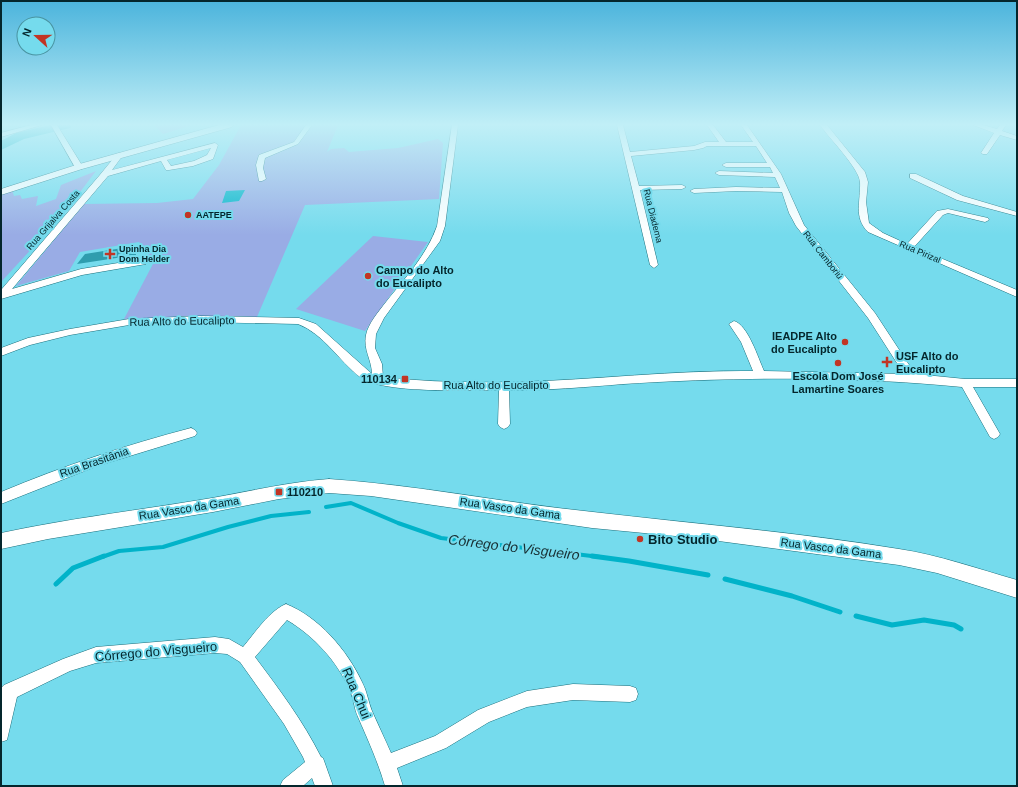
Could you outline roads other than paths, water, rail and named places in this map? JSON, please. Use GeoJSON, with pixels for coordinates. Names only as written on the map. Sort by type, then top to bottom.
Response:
{"type":"FeatureCollection","features":[{"type":"Feature","properties":{"kind":"main road"},"geometry":{"type":"LineString","coordinates":[[1,192],[95,162]]}},
{"type":"Feature","properties":{"kind":"main road","name":"Rua Vasco da Gama"},"geometry":{"type":"LineString","coordinates":[[1,541],[48,530],[206,506],[279,492],[329,486],[371,489],[592,520],[696,530],[899,556],[937,565],[1017,589]]}},
{"type":"Feature","properties":{"kind":"street"},"geometry":{"type":"LineString","coordinates":[[76,162],[79,166]]}},
{"type":"Feature","properties":{"kind":"street","name":"Rua Grijalva Costa"},"geometry":{"type":"LineString","coordinates":[[1,296],[114,162]]}},
{"type":"Feature","properties":{"kind":"street"},"geometry":{"type":"LineString","coordinates":[[105,174],[152,162]]}},
{"type":"Feature","properties":{"kind":"street"},"geometry":{"type":"LineString","coordinates":[[165,162],[169,168],[177,168],[197,162]]}},
{"type":"Feature","properties":{"kind":"street"},"geometry":{"type":"LineString","coordinates":[[260,162],[262,179]]}},
{"type":"Feature","properties":{"kind":"street"},"geometry":{"type":"LineString","coordinates":[[378,381],[377,364],[370,348],[371,334],[380,317],[436,242],[441,226],[450,162]]}},
{"type":"Feature","properties":{"kind":"street","name":"Rua Diadema"},"geometry":{"type":"LineString","coordinates":[[630,162],[654,265]]}},
{"type":"Feature","properties":{"kind":"street","name":"Rua Camboriú"},"geometry":{"type":"LineString","coordinates":[[769,162],[778,175],[785,190],[792,213],[799,225],[824,259],[866,307],[912,378]]}},
{"type":"Feature","properties":{"kind":"street","name":"Rua Pirizal"},"geometry":{"type":"LineString","coordinates":[[853,162],[861,172],[864,182],[862,202],[865,224],[867,227],[880,235],[1017,294]]}},
{"type":"Feature","properties":{"kind":"street"},"geometry":{"type":"LineString","coordinates":[[726,165],[771,165]]}},
{"type":"Feature","properties":{"kind":"street"},"geometry":{"type":"LineString","coordinates":[[719,173],[778,175]]}},
{"type":"Feature","properties":{"kind":"street"},"geometry":{"type":"LineString","coordinates":[[913,176],[960,198],[1017,214]]}},
{"type":"Feature","properties":{"kind":"street"},"geometry":{"type":"LineString","coordinates":[[635,188],[682,187]]}},
{"type":"Feature","properties":{"kind":"street"},"geometry":{"type":"LineString","coordinates":[[694,191],[736,189],[785,190]]}},
{"type":"Feature","properties":{"kind":"street"},"geometry":{"type":"LineString","coordinates":[[909,247],[940,213],[948,212],[985,220]]}},
{"type":"Feature","properties":{"kind":"street"},"geometry":{"type":"LineString","coordinates":[[1,296],[81,272],[143,262]]}},
{"type":"Feature","properties":{"kind":"street","name":"Rua Alto do Eucalipto"},"geometry":{"type":"LineString","coordinates":[[1,352],[28,342],[70,332],[129,322],[201,319],[299,322],[313,326],[365,375],[378,381],[419,385],[504,386],[576,384],[658,378],[760,375],[912,378],[965,383],[1017,383]]}},
{"type":"Feature","properties":{"kind":"street"},"geometry":{"type":"LineString","coordinates":[[734,324],[746,340],[760,375]]}},
{"type":"Feature","properties":{"kind":"street"},"geometry":{"type":"LineString","coordinates":[[965,383],[994,434]]}},
{"type":"Feature","properties":{"kind":"street"},"geometry":{"type":"LineString","coordinates":[[504,386],[504,424]]}},
{"type":"Feature","properties":{"kind":"street","name":"Rua Brasitânia"},"geometry":{"type":"LineString","coordinates":[[1,498],[102,458],[191,434]]}},
{"type":"Feature","properties":{"kind":"street","name":"Rua Chui"},"geometry":{"type":"LineString","coordinates":[[245,657],[271,626],[286,612],[306,623],[326,642],[344,663],[356,687],[378,747],[387,763],[394,786]]}},
{"type":"Feature","properties":{"kind":"street","name":"Córrego do Visgueiro"},"geometry":{"type":"LineString","coordinates":[[5,693],[68,664],[96,656],[219,645],[229,647],[245,657]]}},
{"type":"Feature","properties":{"kind":"street"},"geometry":{"type":"LineString","coordinates":[[245,657],[281,704],[316,764],[324,786]]}},
{"type":"Feature","properties":{"kind":"street"},"geometry":{"type":"LineString","coordinates":[[387,763],[440,742],[484,716],[527,699],[573,692],[630,694]]}},
{"type":"Feature","properties":{"kind":"street"},"geometry":{"type":"LineString","coordinates":[[1,734],[5,693]]}},
{"type":"Feature","properties":{"kind":"street"},"geometry":{"type":"LineString","coordinates":[[289,786],[316,764]]}},
{"type":"Feature","properties":{"kind":"waterway","name":"Córrego do Visgueiro"},"geometry":{"type":"LineString","coordinates":[[326,507],[351,503],[398,523],[441,538],[595,556]]}},
{"type":"Feature","properties":{"kind":"waterway","name":"Córrego do Visgueiro"},"geometry":{"type":"LineString","coordinates":[[102,557],[119,551],[163,547],[228,527],[271,516],[309,512]]}},
{"type":"Feature","properties":{"kind":"waterway","name":"Córrego do Visgueiro"},"geometry":{"type":"LineString","coordinates":[[56,584],[73,568],[104,556]]}},
{"type":"Feature","properties":{"kind":"waterway","name":"Córrego do Visgueiro"},"geometry":{"type":"LineString","coordinates":[[595,556],[600,557]]}},
{"type":"Feature","properties":{"kind":"waterway","name":"Córrego do Visgueiro"},"geometry":{"type":"LineString","coordinates":[[595,556],[708,575]]}},
{"type":"Feature","properties":{"kind":"waterway","name":"Córrego do Visgueiro"},"geometry":{"type":"LineString","coordinates":[[725,579],[792,596],[840,612]]}},
{"type":"Feature","properties":{"kind":"waterway","name":"Córrego do Visgueiro"},"geometry":{"type":"LineString","coordinates":[[856,616],[892,625],[924,620],[954,625],[961,629]]}},
{"type":"Feature","properties":{"kind":"place","name":"AATEPE"},"geometry":{"type":"Point","coordinates":[188,215]}},
{"type":"Feature","properties":{"kind":"place","name":"Upinha Dia Dom Helder"},"geometry":{"type":"Point","coordinates":[110,254]}},
{"type":"Feature","properties":{"kind":"place","name":"Campo do Alto do Eucalipto"},"geometry":{"type":"Point","coordinates":[368,276]}},
{"type":"Feature","properties":{"kind":"place","name":"IEADPE Alto do Eucalipto"},"geometry":{"type":"Point","coordinates":[845,342]}},
{"type":"Feature","properties":{"kind":"place","name":"USF Alto do Eucalipto"},"geometry":{"type":"Point","coordinates":[887,362]}},
{"type":"Feature","properties":{"kind":"place","name":"Escola Dom José Lamartine Soares"},"geometry":{"type":"Point","coordinates":[838,363]}},
{"type":"Feature","properties":{"kind":"place","name":"110134"},"geometry":{"type":"Point","coordinates":[405,379]}},
{"type":"Feature","properties":{"kind":"place","name":"110210"},"geometry":{"type":"Point","coordinates":[279,492]}},
{"type":"Feature","properties":{"kind":"place","name":"Bito Studio"},"geometry":{"type":"Point","coordinates":[640,539]}}]}
